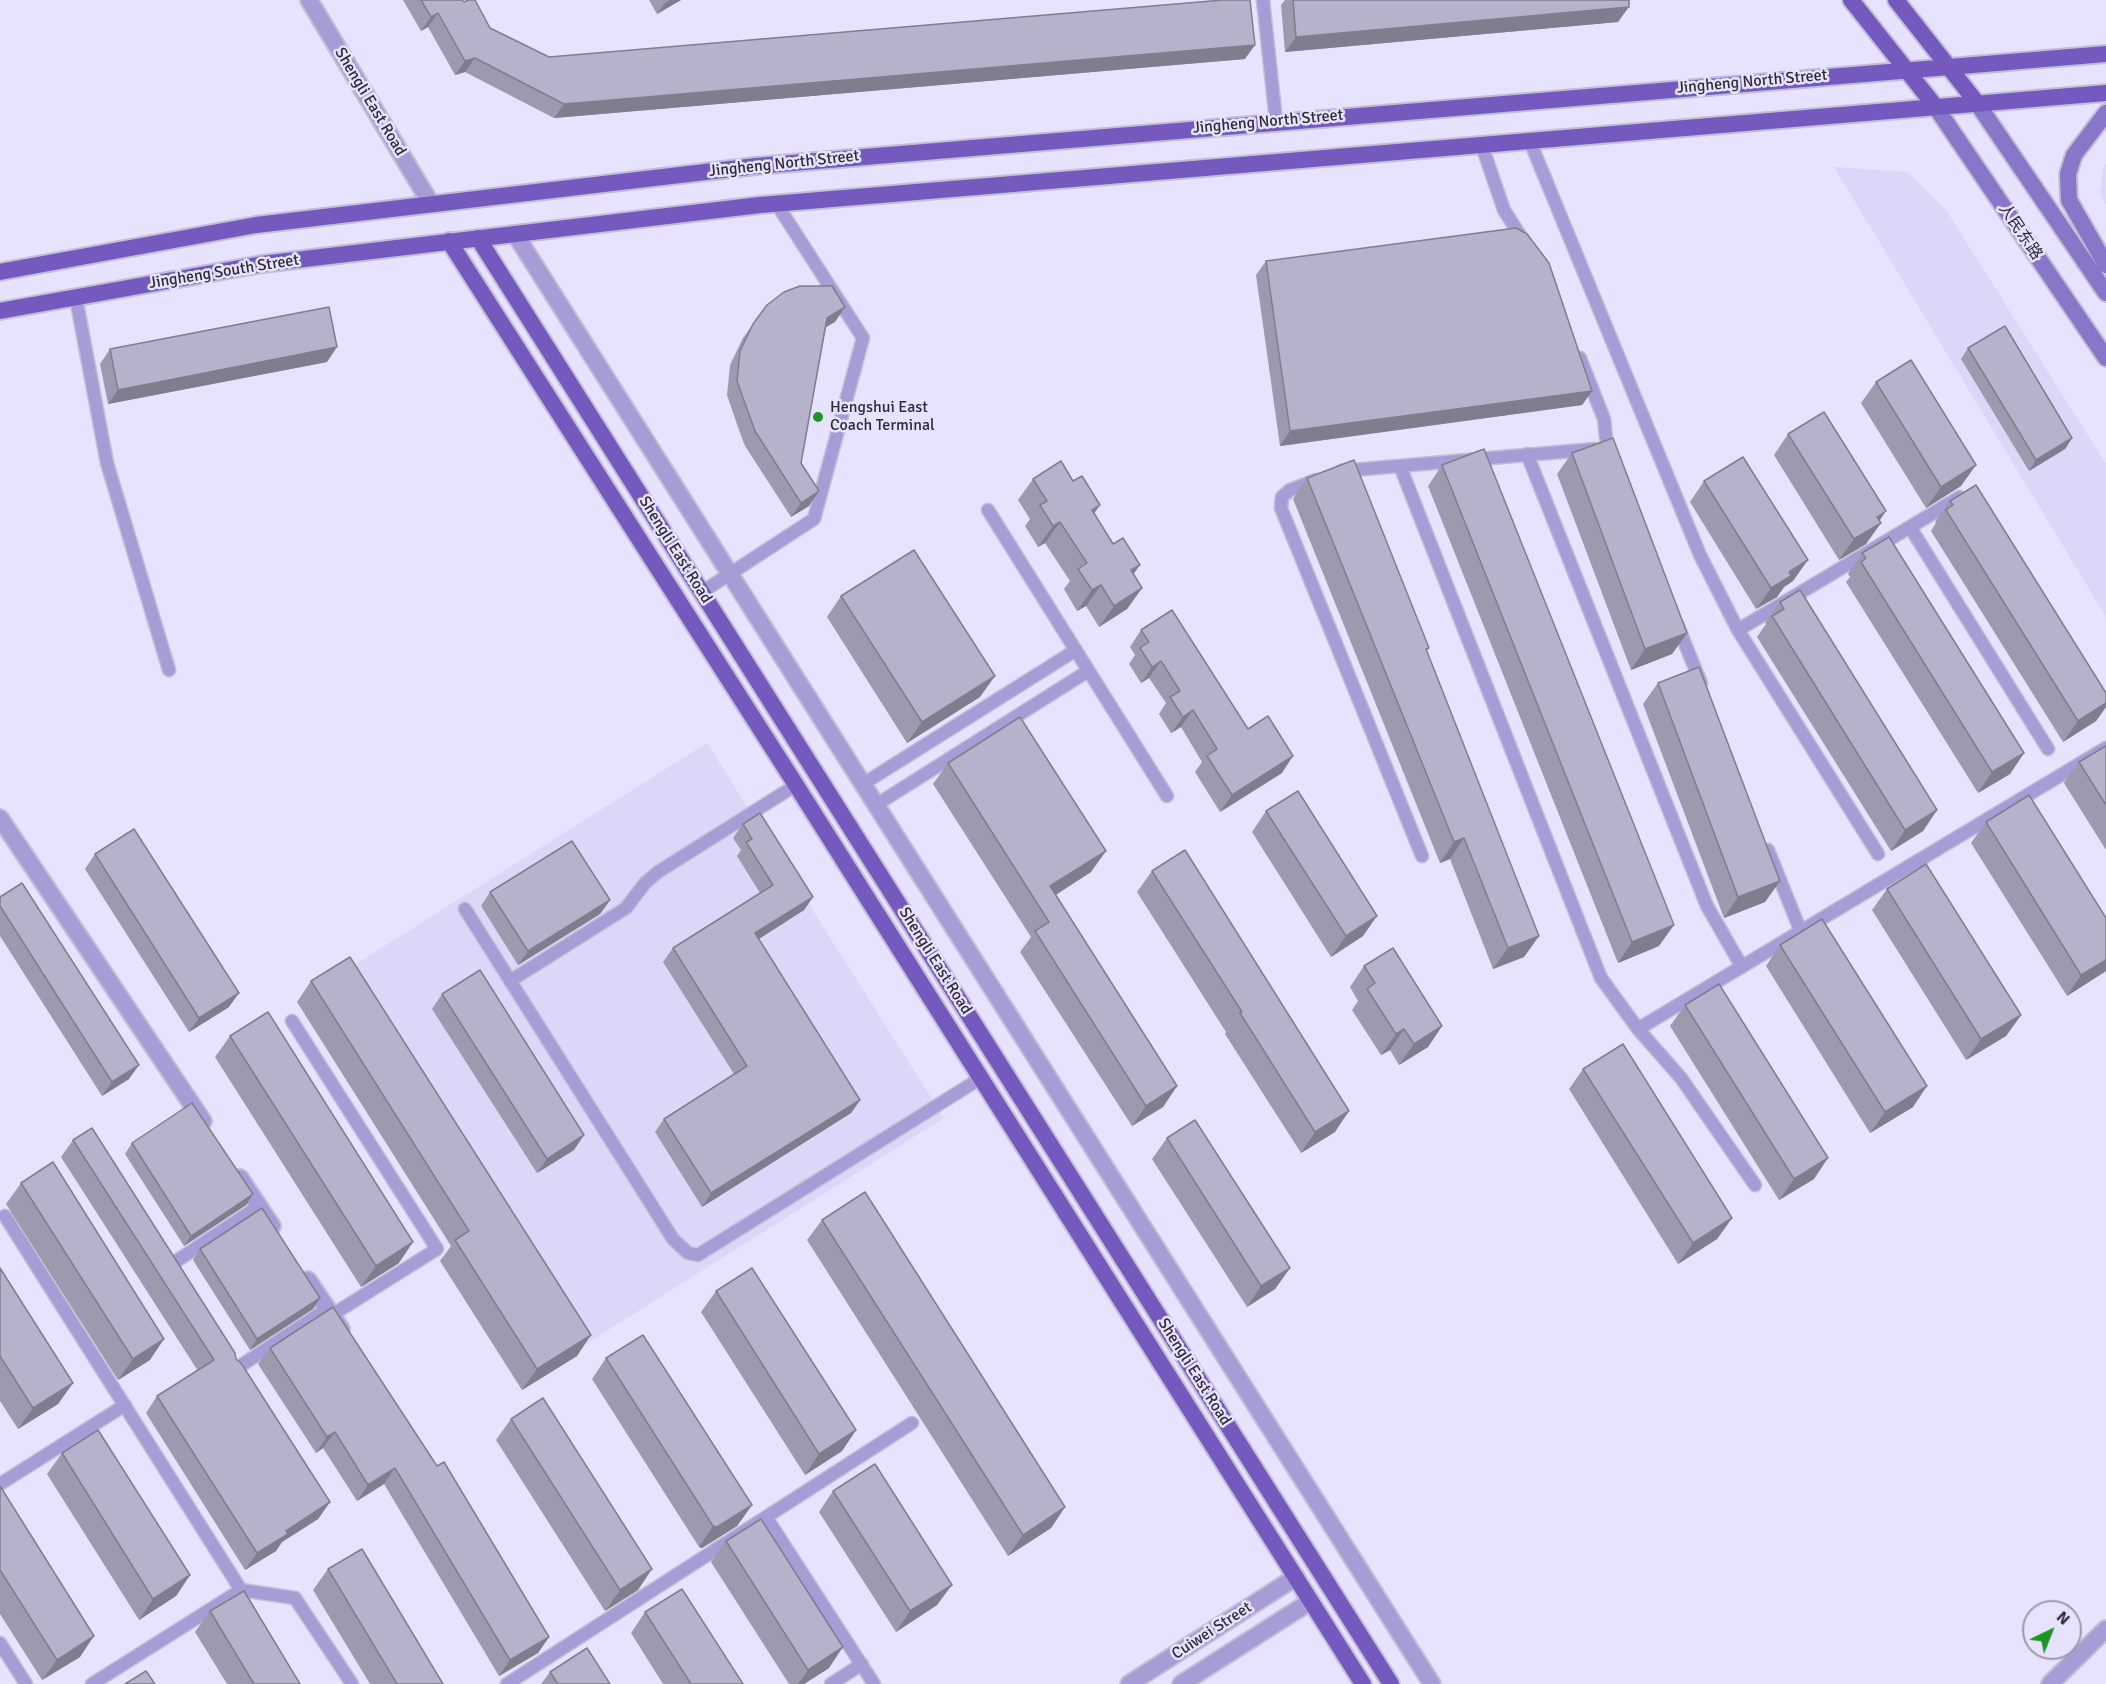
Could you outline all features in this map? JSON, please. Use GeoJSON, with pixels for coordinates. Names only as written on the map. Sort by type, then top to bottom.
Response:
{"type":"FeatureCollection","features":[{"type":"Feature","properties":{"kind":"main road"},"geometry":{"type":"LineString","coordinates":[[1851,0],[1935,106]]}},
{"type":"Feature","properties":{"kind":"main road"},"geometry":{"type":"LineString","coordinates":[[1896,0],[1977,103],[2106,293]]}},
{"type":"Feature","properties":{"kind":"main road","name":"Jingheng North Street"},"geometry":{"type":"LineString","coordinates":[[431,204],[756,166],[1276,121],[2106,54]]}},
{"type":"Feature","properties":{"kind":"main road"},"geometry":{"type":"LineString","coordinates":[[449,241],[776,203],[2106,93]]}},
{"type":"Feature","properties":{"kind":"main road","name":"人民东路"},"geometry":{"type":"LineString","coordinates":[[1935,106],[2106,358]]}},
{"type":"Feature","properties":{"kind":"main road"},"geometry":{"type":"LineString","coordinates":[[2106,113],[2074,155],[2068,174],[2069,200],[2106,265]]}},
{"type":"Feature","properties":{"kind":"main road"},"geometry":{"type":"LineString","coordinates":[[0,272],[256,225],[431,204]]}},
{"type":"Feature","properties":{"kind":"main road","name":"Shengli East Road"},"geometry":{"type":"LineString","coordinates":[[478,238],[1391,1684]]}},
{"type":"Feature","properties":{"kind":"main road","name":"Shengli East Road"},"geometry":{"type":"LineString","coordinates":[[449,241],[796,784],[1363,1684]]}},
{"type":"Feature","properties":{"kind":"main road","name":"Jingheng South Street"},"geometry":{"type":"LineString","coordinates":[[0,311],[262,264],[449,241]]}},
{"type":"Feature","properties":{"kind":"street","name":"Shengli East Road"},"geometry":{"type":"LineString","coordinates":[[309,0],[431,204]]}},
{"type":"Feature","properties":{"kind":"street"},"geometry":{"type":"LineString","coordinates":[[515,234],[1432,1684]]}},
{"type":"Feature","properties":{"kind":"street"},"geometry":{"type":"LineString","coordinates":[[0,818],[212,1136]]}},
{"type":"Feature","properties":{"kind":"street"},"geometry":{"type":"LineString","coordinates":[[232,1166],[284,1243]]}},
{"type":"Feature","properties":{"kind":"street"},"geometry":{"type":"LineString","coordinates":[[296,1262],[351,1343]]}},
{"type":"Feature","properties":{"kind":"street","name":"Cuiwei Street"},"geometry":{"type":"LineString","coordinates":[[1129,1684],[1296,1577]]}},
{"type":"Feature","properties":{"kind":"street","name":"Cuiwei Street"},"geometry":{"type":"LineString","coordinates":[[1181,1684],[1311,1601]]}},
{"type":"Feature","properties":{"kind":"street"},"geometry":{"type":"LineString","coordinates":[[2050,1684],[2106,1629]]}},
{"type":"Feature","properties":{"kind":"lane"},"geometry":{"type":"LineString","coordinates":[[1263,0],[1276,121]]}},
{"type":"Feature","properties":{"kind":"lane"},"geometry":{"type":"LineString","coordinates":[[1529,139],[1700,555],[1738,630],[1878,854]]}},
{"type":"Feature","properties":{"kind":"lane"},"geometry":{"type":"LineString","coordinates":[[1481,143],[1504,210],[1531,251]]}},
{"type":"Feature","properties":{"kind":"lane"},"geometry":{"type":"LineString","coordinates":[[702,592],[814,519],[863,338],[776,203]]}},
{"type":"Feature","properties":{"kind":"lane"},"geometry":{"type":"LineString","coordinates":[[76,297],[107,463],[169,670]]}},
{"type":"Feature","properties":{"kind":"lane"},"geometry":{"type":"LineString","coordinates":[[1574,342],[1604,419],[1606,449],[1613,466]]}},
{"type":"Feature","properties":{"kind":"lane"},"geometry":{"type":"LineString","coordinates":[[1422,856],[1281,508],[1282,497],[1290,490],[1342,471],[1606,449]]}},
{"type":"Feature","properties":{"kind":"lane"},"geometry":{"type":"LineString","coordinates":[[1527,454],[1707,906],[1742,967]]}},
{"type":"Feature","properties":{"kind":"lane"},"geometry":{"type":"LineString","coordinates":[[1400,466],[1601,978],[1638,1029],[1681,1078],[1755,1185]]}},
{"type":"Feature","properties":{"kind":"lane"},"geometry":{"type":"LineString","coordinates":[[1738,630],[1963,495]]}},
{"type":"Feature","properties":{"kind":"lane"},"geometry":{"type":"LineString","coordinates":[[988,510],[1167,796]]}},
{"type":"Feature","properties":{"kind":"lane"},"geometry":{"type":"LineString","coordinates":[[1910,527],[2048,749]]}},
{"type":"Feature","properties":{"kind":"lane"},"geometry":{"type":"LineString","coordinates":[[1673,616],[1704,692]]}},
{"type":"Feature","properties":{"kind":"lane"},"geometry":{"type":"LineString","coordinates":[[863,784],[1076,650]]}},
{"type":"Feature","properties":{"kind":"lane"},"geometry":{"type":"LineString","coordinates":[[876,805],[1088,671]]}},
{"type":"Feature","properties":{"kind":"lane"},"geometry":{"type":"LineString","coordinates":[[1638,1029],[2106,748]]}},
{"type":"Feature","properties":{"kind":"lane"},"geometry":{"type":"LineString","coordinates":[[510,981],[626,908],[658,872],[796,784]]}},
{"type":"Feature","properties":{"kind":"lane"},"geometry":{"type":"LineString","coordinates":[[1761,834],[1801,932]]}},
{"type":"Feature","properties":{"kind":"lane"},"geometry":{"type":"LineString","coordinates":[[465,909],[673,1239],[688,1252],[698,1255],[981,1078]]}},
{"type":"Feature","properties":{"kind":"lane"},"geometry":{"type":"LineString","coordinates":[[231,1372],[437,1249],[292,1021]]}},
{"type":"Feature","properties":{"kind":"lane"},"geometry":{"type":"LineString","coordinates":[[169,1266],[259,1206]]}},
{"type":"Feature","properties":{"kind":"lane"},"geometry":{"type":"LineString","coordinates":[[5,1216],[241,1590]]}},
{"type":"Feature","properties":{"kind":"lane"},"geometry":{"type":"LineString","coordinates":[[0,1484],[124,1405]]}},
{"type":"Feature","properties":{"kind":"lane"},"geometry":{"type":"LineString","coordinates":[[507,1684],[912,1423]]}},
{"type":"Feature","properties":{"kind":"lane"},"geometry":{"type":"LineString","coordinates":[[766,1517],[874,1684]]}},
{"type":"Feature","properties":{"kind":"lane"},"geometry":{"type":"LineString","coordinates":[[92,1684],[241,1590],[295,1598],[351,1684]]}},
{"type":"Feature","properties":{"kind":"lane"},"geometry":{"type":"LineString","coordinates":[[0,1643],[26,1684]]}},
{"type":"Feature","properties":{"kind":"lane"},"geometry":{"type":"LineString","coordinates":[[831,1684],[862,1664]]}},
{"type":"Feature","properties":{"kind":"shaded area"},"geometry":{"type":"Polygon","coordinates":[[[2106,163],[2106,205],[2100,195],[2103,168],[2106,163]]]}},
{"type":"Feature","properties":{"kind":"shaded area"},"geometry":{"type":"Polygon","coordinates":[[[1834,167],[1908,172],[1946,210],[2106,464],[2106,617],[1834,167]]]}},
{"type":"Feature","properties":{"kind":"shaded area"},"geometry":{"type":"Polygon","coordinates":[[[707,743],[944,1118],[586,1344],[348,969],[707,743]]]}},
{"type":"Feature","properties":{"kind":"building"},"geometry":{"type":"Polygon","coordinates":[[[421,0],[462,0],[464,2],[475,0],[490,28],[549,57],[1223,0],[1250,0],[1255,45],[564,104],[475,58],[465,61],[438,13],[431,17],[421,0]]]}},
{"type":"Feature","properties":{"kind":"building"},"geometry":{"type":"Polygon","coordinates":[[[1293,0],[1629,0],[1629,7],[1296,37],[1293,0]]]}},
{"type":"Feature","properties":{"kind":"building"},"geometry":{"type":"Polygon","coordinates":[[[1516,228],[1527,234],[1549,263],[1592,391],[1290,431],[1266,261],[1516,228]]]}},
{"type":"Feature","properties":{"kind":"building"},"geometry":{"type":"Polygon","coordinates":[[[800,286],[832,286],[845,307],[827,318],[801,463],[819,491],[801,503],[755,431],[737,381],[740,351],[753,324],[767,305],[784,292],[800,286]]]}},
{"type":"Feature","properties":{"kind":"building"},"geometry":{"type":"Polygon","coordinates":[[[329,307],[337,347],[118,390],[110,349],[329,307]]]}},
{"type":"Feature","properties":{"kind":"building"},"geometry":{"type":"Polygon","coordinates":[[[2005,326],[2072,438],[2036,460],[1968,348],[2005,326]]]}},
{"type":"Feature","properties":{"kind":"building"},"geometry":{"type":"Polygon","coordinates":[[[1911,360],[1976,465],[1941,487],[1876,382],[1911,360]]]}},
{"type":"Feature","properties":{"kind":"building"},"geometry":{"type":"Polygon","coordinates":[[[1824,412],[1886,511],[1877,517],[1881,523],[1854,539],[1788,434],[1824,412]]]}},
{"type":"Feature","properties":{"kind":"building"},"geometry":{"type":"Polygon","coordinates":[[[1613,438],[1687,633],[1645,649],[1572,453],[1613,438]]]}},
{"type":"Feature","properties":{"kind":"building"},"geometry":{"type":"Polygon","coordinates":[[[1484,449],[1674,925],[1632,942],[1442,465],[1484,449]]]}},
{"type":"Feature","properties":{"kind":"building"},"geometry":{"type":"Polygon","coordinates":[[[1743,457],[1808,560],[1789,572],[1791,576],[1771,588],[1704,481],[1743,457]]]}},
{"type":"Feature","properties":{"kind":"building"},"geometry":{"type":"Polygon","coordinates":[[[1354,460],[1429,648],[1426,649],[1539,936],[1508,948],[1464,838],[1454,842],[1307,478],[1354,460]]]}},
{"type":"Feature","properties":{"kind":"building"},"geometry":{"type":"Polygon","coordinates":[[[1061,461],[1073,481],[1082,476],[1100,505],[1092,510],[1113,544],[1123,538],[1140,565],[1131,570],[1142,588],[1114,606],[1101,585],[1092,590],[1078,569],[1087,563],[1060,522],[1053,526],[1040,505],[1047,501],[1033,479],[1061,461]]]}},
{"type":"Feature","properties":{"kind":"building"},"geometry":{"type":"Polygon","coordinates":[[[1976,485],[2106,693],[2106,703],[2078,721],[1946,510],[1953,505],[1950,501],[1976,485]]]}},
{"type":"Feature","properties":{"kind":"building"},"geometry":{"type":"Polygon","coordinates":[[[1889,537],[2024,753],[1992,772],[1861,562],[1866,558],[1862,553],[1889,537]]]}},
{"type":"Feature","properties":{"kind":"building"},"geometry":{"type":"Polygon","coordinates":[[[914,550],[995,676],[922,722],[841,596],[914,550]]]}},
{"type":"Feature","properties":{"kind":"building"},"geometry":{"type":"Polygon","coordinates":[[[1800,590],[1937,810],[1905,830],[1772,616],[1784,609],[1780,602],[1800,590]]]}},
{"type":"Feature","properties":{"kind":"building"},"geometry":{"type":"Polygon","coordinates":[[[1172,610],[1248,729],[1268,716],[1293,756],[1232,795],[1207,756],[1217,749],[1193,710],[1183,717],[1170,697],[1180,691],[1161,661],[1152,667],[1140,648],[1149,642],[1141,630],[1172,610]]]}},
{"type":"Feature","properties":{"kind":"building"},"geometry":{"type":"Polygon","coordinates":[[[1699,667],[1780,881],[1738,897],[1658,683],[1699,667]]]}},
{"type":"Feature","properties":{"kind":"building"},"geometry":{"type":"Polygon","coordinates":[[[1020,717],[1106,851],[1050,886],[1177,1086],[1146,1106],[1035,931],[1049,922],[948,763],[1020,717]]]}},
{"type":"Feature","properties":{"kind":"building"},"geometry":{"type":"Polygon","coordinates":[[[2106,746],[2106,805],[2079,762],[2106,746]]]}},
{"type":"Feature","properties":{"kind":"building"},"geometry":{"type":"Polygon","coordinates":[[[1298,791],[1377,916],[1346,936],[1266,811],[1298,791]]]}},
{"type":"Feature","properties":{"kind":"building"},"geometry":{"type":"Polygon","coordinates":[[[2029,795],[2106,918],[2106,960],[2081,975],[1986,822],[2029,795]]]}},
{"type":"Feature","properties":{"kind":"building"},"geometry":{"type":"Polygon","coordinates":[[[760,813],[813,897],[755,933],[860,1100],[711,1193],[664,1119],[747,1066],[673,948],[773,885],[746,842],[752,839],[743,824],[760,813]]]}},
{"type":"Feature","properties":{"kind":"building"},"geometry":{"type":"Polygon","coordinates":[[[134,829],[239,993],[199,1018],[95,854],[134,829]]]}},
{"type":"Feature","properties":{"kind":"building"},"geometry":{"type":"Polygon","coordinates":[[[572,841],[610,900],[528,951],[490,892],[572,841]]]}},
{"type":"Feature","properties":{"kind":"building"},"geometry":{"type":"Polygon","coordinates":[[[1185,850],[1349,1111],[1315,1132],[1152,871],[1185,850]]]}},
{"type":"Feature","properties":{"kind":"building"},"geometry":{"type":"Polygon","coordinates":[[[1926,864],[2021,1015],[1981,1039],[1887,889],[1926,864]]]}},
{"type":"Feature","properties":{"kind":"building"},"geometry":{"type":"Polygon","coordinates":[[[22,883],[139,1065],[112,1082],[0,906],[0,897],[22,883]]]}},
{"type":"Feature","properties":{"kind":"building"},"geometry":{"type":"Polygon","coordinates":[[[1822,919],[1927,1086],[1885,1112],[1780,945],[1822,919]]]}},
{"type":"Feature","properties":{"kind":"building"},"geometry":{"type":"Polygon","coordinates":[[[1393,948],[1442,1026],[1414,1044],[1404,1029],[1396,1034],[1367,989],[1375,983],[1364,966],[1393,948]]]}},
{"type":"Feature","properties":{"kind":"building"},"geometry":{"type":"Polygon","coordinates":[[[350,957],[591,1335],[537,1369],[455,1240],[469,1231],[311,981],[350,957]]]}},
{"type":"Feature","properties":{"kind":"building"},"geometry":{"type":"Polygon","coordinates":[[[480,970],[584,1135],[547,1159],[442,994],[480,970]]]}},
{"type":"Feature","properties":{"kind":"building"},"geometry":{"type":"Polygon","coordinates":[[[1719,984],[1828,1158],[1794,1179],[1685,1005],[1719,984]]]}},
{"type":"Feature","properties":{"kind":"building"},"geometry":{"type":"Polygon","coordinates":[[[268,1012],[413,1242],[376,1266],[230,1036],[268,1012]]]}},
{"type":"Feature","properties":{"kind":"building"},"geometry":{"type":"Polygon","coordinates":[[[1623,1044],[1732,1218],[1693,1243],[1583,1069],[1623,1044]]]}},
{"type":"Feature","properties":{"kind":"building"},"geometry":{"type":"Polygon","coordinates":[[[192,1103],[253,1194],[191,1236],[132,1143],[192,1103]]]}},
{"type":"Feature","properties":{"kind":"building"},"geometry":{"type":"Polygon","coordinates":[[[1195,1120],[1290,1268],[1261,1286],[1167,1138],[1195,1120]]]}},
{"type":"Feature","properties":{"kind":"building"},"geometry":{"type":"Polygon","coordinates":[[[92,1128],[235,1353],[236,1359],[241,1363],[330,1502],[286,1531],[288,1534],[257,1553],[157,1396],[214,1360],[73,1140],[92,1128]]]}},
{"type":"Feature","properties":{"kind":"building"},"geometry":{"type":"Polygon","coordinates":[[[53,1162],[164,1339],[133,1359],[21,1183],[53,1162]]]}},
{"type":"Feature","properties":{"kind":"building"},"geometry":{"type":"Polygon","coordinates":[[[865,1192],[1065,1507],[1023,1535],[822,1220],[865,1192]]]}},
{"type":"Feature","properties":{"kind":"building"},"geometry":{"type":"Polygon","coordinates":[[[262,1208],[320,1298],[257,1339],[200,1249],[262,1208]]]}},
{"type":"Feature","properties":{"kind":"building"},"geometry":{"type":"Polygon","coordinates":[[[0,1268],[73,1383],[33,1408],[0,1356],[0,1268]]]}},
{"type":"Feature","properties":{"kind":"building"},"geometry":{"type":"Polygon","coordinates":[[[752,1268],[856,1430],[819,1454],[716,1291],[752,1268]]]}},
{"type":"Feature","properties":{"kind":"building"},"geometry":{"type":"Polygon","coordinates":[[[333,1307],[437,1466],[444,1462],[549,1637],[510,1660],[395,1468],[368,1485],[335,1432],[327,1437],[270,1348],[333,1307]]]}},
{"type":"Feature","properties":{"kind":"building"},"geometry":{"type":"Polygon","coordinates":[[[643,1335],[752,1505],[717,1527],[713,1526],[606,1358],[643,1335]]]}},
{"type":"Feature","properties":{"kind":"building"},"geometry":{"type":"Polygon","coordinates":[[[543,1398],[652,1569],[620,1590],[511,1419],[543,1398]]]}},
{"type":"Feature","properties":{"kind":"building"},"geometry":{"type":"Polygon","coordinates":[[[98,1430],[190,1575],[153,1599],[62,1453],[98,1430]]]}},
{"type":"Feature","properties":{"kind":"building"},"geometry":{"type":"Polygon","coordinates":[[[875,1464],[952,1585],[910,1611],[833,1491],[875,1464]]]}},
{"type":"Feature","properties":{"kind":"building"},"geometry":{"type":"Polygon","coordinates":[[[0,1486],[94,1636],[57,1660],[0,1570],[0,1486]]]}},
{"type":"Feature","properties":{"kind":"building"},"geometry":{"type":"Polygon","coordinates":[[[761,1519],[843,1647],[808,1670],[726,1541],[761,1519]]]}},
{"type":"Feature","properties":{"kind":"building"},"geometry":{"type":"Polygon","coordinates":[[[362,1549],[443,1684],[397,1684],[328,1569],[362,1549]]]}},
{"type":"Feature","properties":{"kind":"building"},"geometry":{"type":"Polygon","coordinates":[[[682,1589],[743,1684],[691,1684],[645,1612],[682,1589]]]}},
{"type":"Feature","properties":{"kind":"building"},"geometry":{"type":"Polygon","coordinates":[[[244,1591],[300,1684],[254,1684],[210,1611],[244,1591]]]}},
{"type":"Feature","properties":{"kind":"building"},"geometry":{"type":"Polygon","coordinates":[[[587,1648],[610,1684],[558,1684],[550,1672],[587,1648]]]}},
{"type":"Feature","properties":{"kind":"building"},"geometry":{"type":"Polygon","coordinates":[[[146,1671],[155,1684],[125,1684],[146,1671]]]}},
{"type":"Feature","properties":{"kind":"place","name":"Hengshui East Coach Terminal"},"geometry":{"type":"Point","coordinates":[818,417]}}]}
